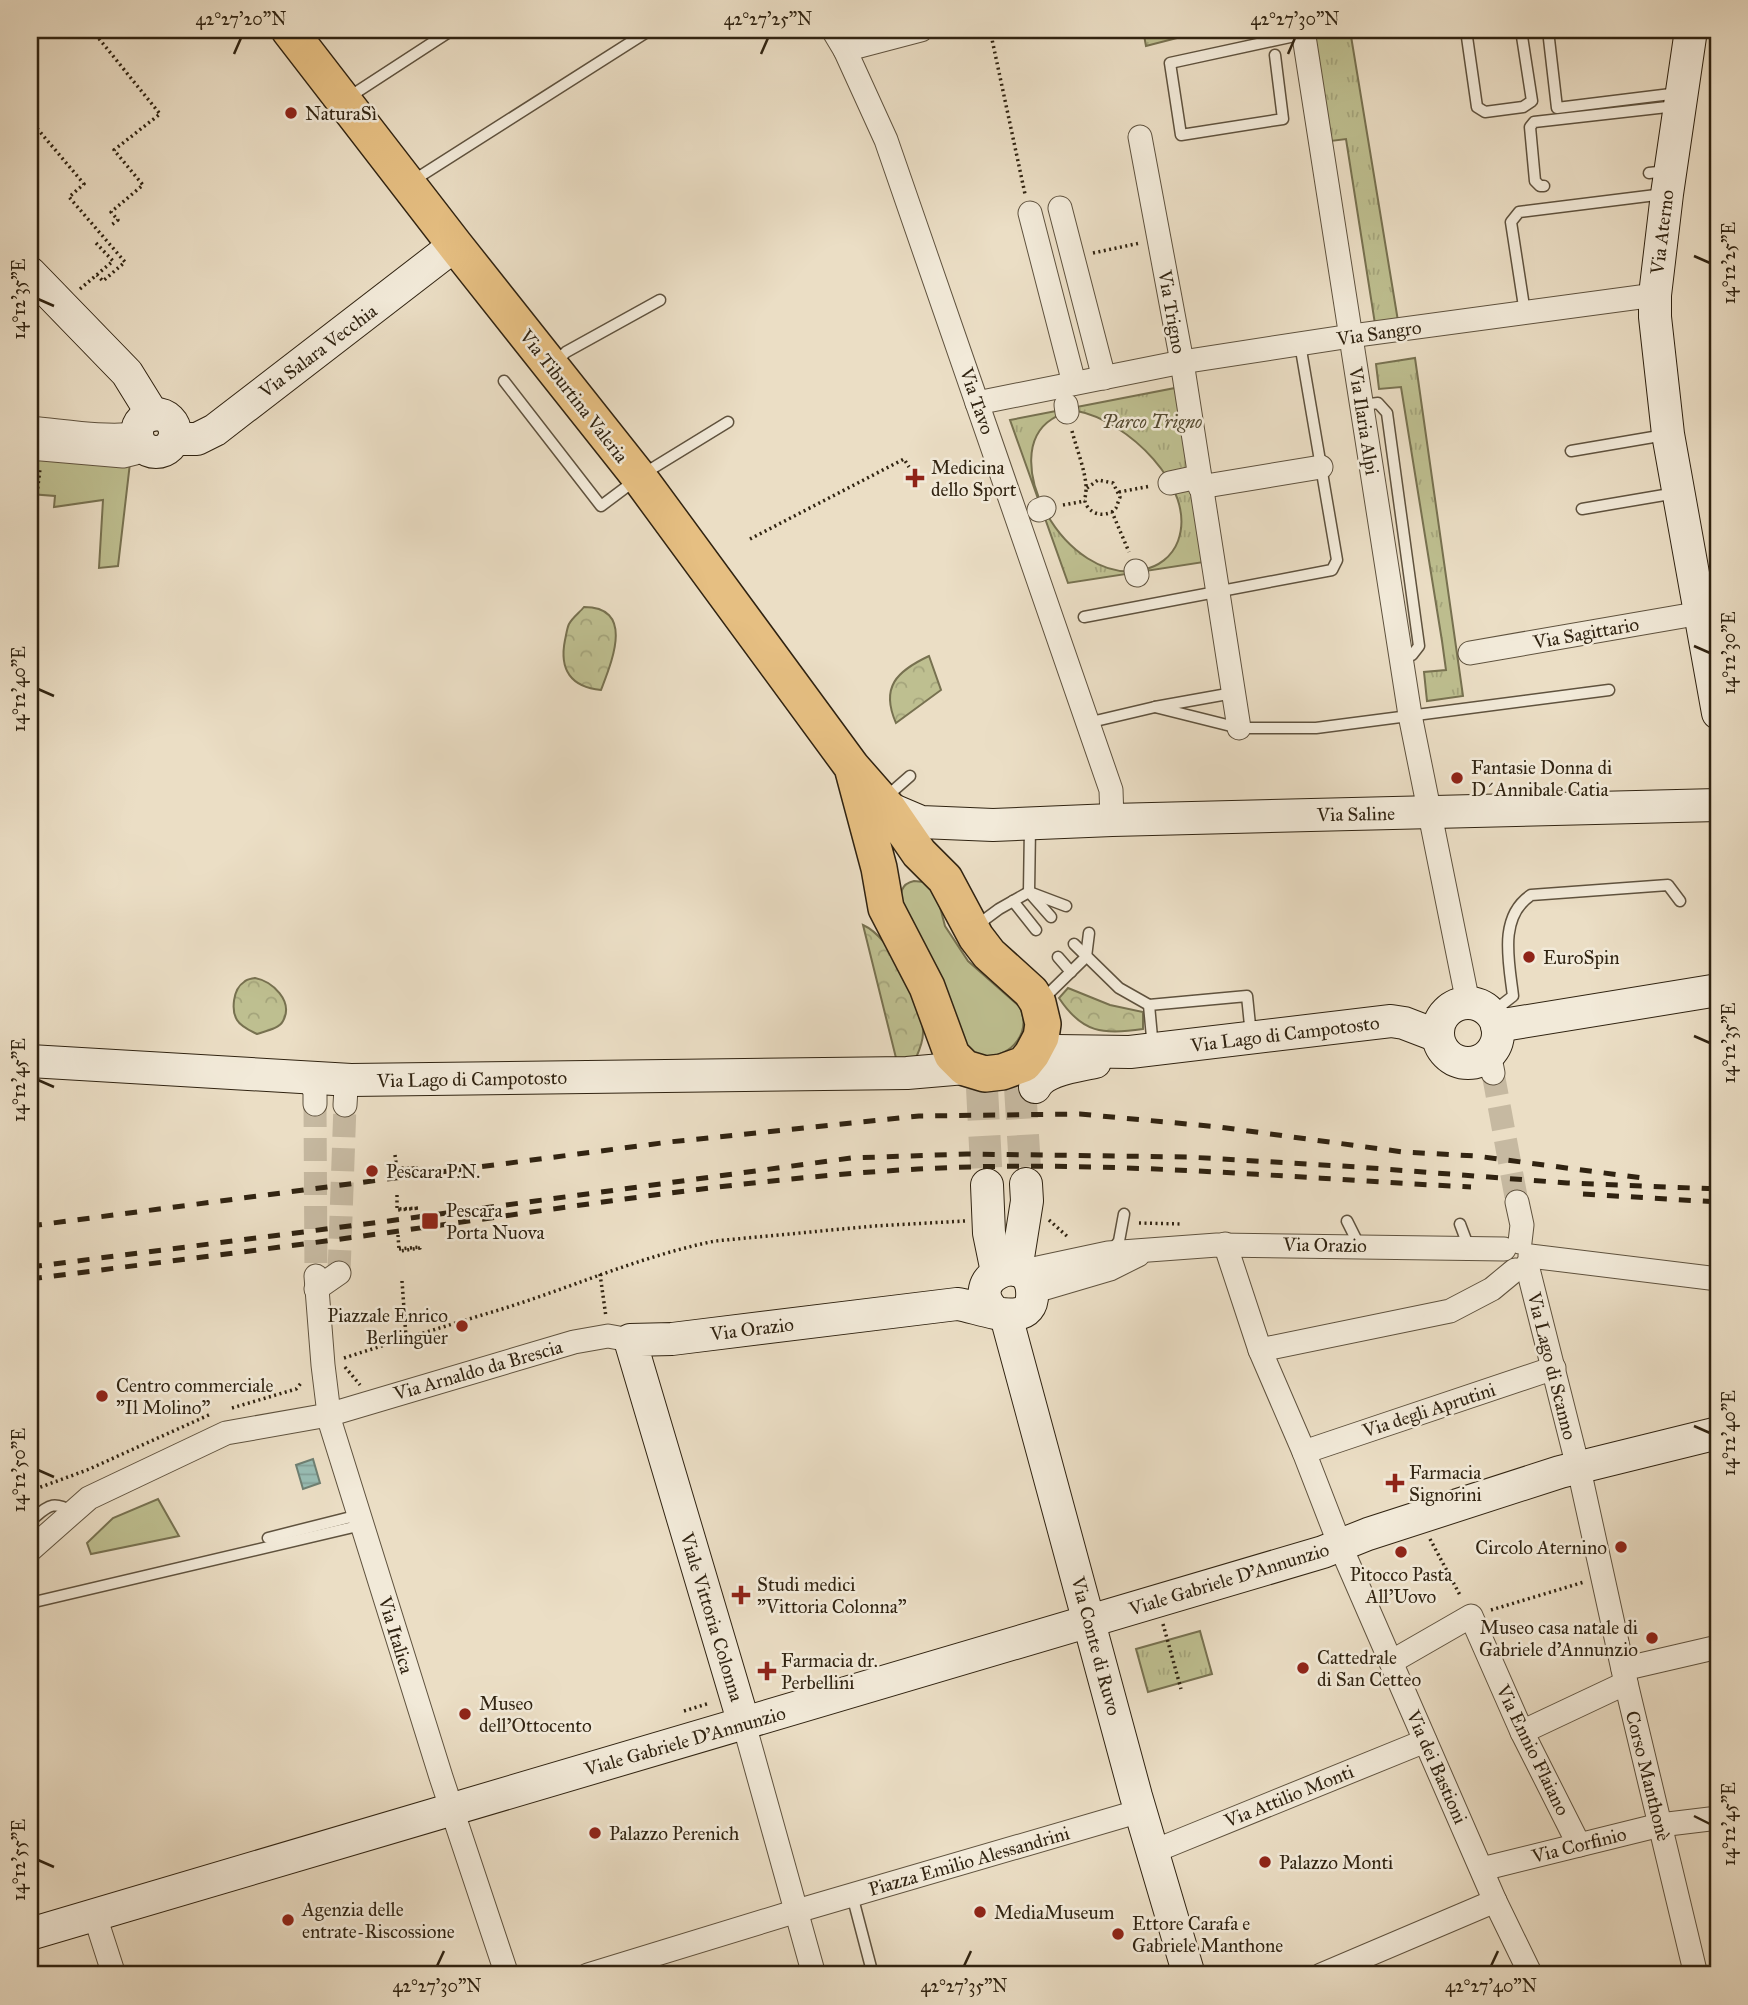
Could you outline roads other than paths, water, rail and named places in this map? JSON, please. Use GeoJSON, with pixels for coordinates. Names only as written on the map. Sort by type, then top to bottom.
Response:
{"type":"FeatureCollection","features":[{"type":"Feature","properties":{"kind":"main road","name":"Via Tiburtina Valeria"},"geometry":{"type":"LineString","coordinates":[[289,30],[640,478],[852,767],[885,805],[919,853],[945,879],[971,929],[989,954],[1023,983],[1038,1003]]}},
{"type":"Feature","properties":{"kind":"main road","name":"Via Tiburtina Valeria"},"geometry":{"type":"LineString","coordinates":[[852,767],[880,868],[886,908],[921,976],[952,1055],[974,1076]]}},
{"type":"Feature","properties":{"kind":"main road"},"geometry":{"type":"LineString","coordinates":[[884,895],[897,870],[919,853]]}},
{"type":"Feature","properties":{"kind":"main road"},"geometry":{"type":"LineString","coordinates":[[974,1076],[1002,1072],[1028,1073],[1043,1024],[1038,1003]]}},
{"type":"Feature","properties":{"kind":"street","name":"Via Tavo"},"geometry":{"type":"LineString","coordinates":[[833,30],[845,50],[886,140],[1111,790],[1112,820]]}},
{"type":"Feature","properties":{"kind":"street"},"geometry":{"type":"LineString","coordinates":[[845,50],[921,30]]}},
{"type":"Feature","properties":{"kind":"street","name":"Via Aterno"},"geometry":{"type":"LineString","coordinates":[[1691,30],[1662,179],[1655,295],[1668,434],[1718,713]]}},
{"type":"Feature","properties":{"kind":"street","name":"Via Ilaria Alpi"},"geometry":{"type":"LineString","coordinates":[[1303,32],[1410,715],[1430,812]]}},
{"type":"Feature","properties":{"kind":"street","name":"Via Trigno"},"geometry":{"type":"LineString","coordinates":[[1140,138],[1182,362],[1197,483],[1239,728]]}},
{"type":"Feature","properties":{"kind":"street"},"geometry":{"type":"LineString","coordinates":[[1060,208],[1104,378]]}},
{"type":"Feature","properties":{"kind":"street"},"geometry":{"type":"LineString","coordinates":[[1029,210],[1074,383]]}},
{"type":"Feature","properties":{"kind":"street","name":"Via Salara Vecchia"},"geometry":{"type":"LineString","coordinates":[[144,431],[162,416],[170,420],[174,428],[174,439],[197,439],[215,430],[455,245]]}},
{"type":"Feature","properties":{"kind":"street"},"geometry":{"type":"LineString","coordinates":[[30,273],[127,373],[144,431],[135,453],[123,456],[30,448]]}},
{"type":"Feature","properties":{"kind":"street","name":"Via Sangro"},"geometry":{"type":"LineString","coordinates":[[977,403],[1182,362],[1655,295]]}},
{"type":"Feature","properties":{"kind":"street"},"geometry":{"type":"LineString","coordinates":[[30,428],[124,436],[144,431]]}},
{"type":"Feature","properties":{"kind":"street"},"geometry":{"type":"LineString","coordinates":[[1170,483],[1197,483],[1321,467]]}},
{"type":"Feature","properties":{"kind":"street","name":"Via Sagittario"},"geometry":{"type":"LineString","coordinates":[[1471,653],[1700,613]]}},
{"type":"Feature","properties":{"kind":"street","name":"Via Saline"},"geometry":{"type":"LineString","coordinates":[[885,805],[921,822],[993,825],[1718,805]]}},
{"type":"Feature","properties":{"kind":"street"},"geometry":{"type":"LineString","coordinates":[[1430,812],[1484,1031],[1469,1062],[1454,1059],[1443,1049],[1438,1036],[1441,1020],[1446,1013],[1460,1004],[1484,1031]]}},
{"type":"Feature","properties":{"kind":"street","name":"Via Saline"},"geometry":{"type":"LineString","coordinates":[[919,853],[940,841],[993,825]]}},
{"type":"Feature","properties":{"kind":"street"},"geometry":{"type":"LineString","coordinates":[[1484,1031],[1718,990]]}},
{"type":"Feature","properties":{"kind":"street"},"geometry":{"type":"LineString","coordinates":[[914,1073],[930,1053],[938,1021]]}},
{"type":"Feature","properties":{"kind":"street","name":"Via Lago di Campotosto"},"geometry":{"type":"LineString","coordinates":[[1028,1073],[1057,1051],[1142,1051],[1391,1021],[1411,1025],[1438,1036]]}},
{"type":"Feature","properties":{"kind":"street","name":"Via Lago di Campotosto"},"geometry":{"type":"LineString","coordinates":[[30,1061],[312,1092],[348,1093],[914,1073],[974,1076]]}},
{"type":"Feature","properties":{"kind":"street"},"geometry":{"type":"LineString","coordinates":[[1007,1289],[1027,1201],[1026,1184]]}},
{"type":"Feature","properties":{"kind":"street"},"geometry":{"type":"LineString","coordinates":[[987,1185],[989,1233],[1007,1289]]}},
{"type":"Feature","properties":{"kind":"street","name":"Via Lago di Scanno"},"geometry":{"type":"LineString","coordinates":[[1517,1202],[1522,1234],[1519,1256],[1554,1368],[1603,1576]]}},
{"type":"Feature","properties":{"kind":"street","name":"Via Orazio"},"geometry":{"type":"LineString","coordinates":[[618,1331],[672,1339],[957,1304],[972,1305],[1007,1289],[1108,1253],[1225,1244],[1469,1248],[1718,1279]]}},
{"type":"Feature","properties":{"kind":"street","name":"Via dei Bastioni"},"geometry":{"type":"LineString","coordinates":[[1225,1244],[1260,1350],[1340,1545],[1495,1901],[1531,1975]]}},
{"type":"Feature","properties":{"kind":"street","name":"Via Orazio"},"geometry":{"type":"LineString","coordinates":[[1007,1289],[1110,1269],[1147,1250]]}},
{"type":"Feature","properties":{"kind":"street"},"geometry":{"type":"LineString","coordinates":[[1260,1350],[1450,1311],[1492,1290],[1519,1256]]}},
{"type":"Feature","properties":{"kind":"street","name":"Via Italica"},"geometry":{"type":"LineString","coordinates":[[339,1273],[316,1282],[328,1415],[451,1808],[507,1975]]}},
{"type":"Feature","properties":{"kind":"street","name":"Via Conte di Ruvo"},"geometry":{"type":"LineString","coordinates":[[1007,1289],[1089,1621],[1140,1811],[1189,1975]]}},
{"type":"Feature","properties":{"kind":"street","name":"Via Arnaldo da Brescia"},"geometry":{"type":"LineString","coordinates":[[30,1550],[89,1498],[226,1433],[328,1415],[618,1331]]}},
{"type":"Feature","properties":{"kind":"street","name":"Viale Vittoria Colonna"},"geometry":{"type":"LineString","coordinates":[[618,1331],[744,1724],[814,1975]]}},
{"type":"Feature","properties":{"kind":"street","name":"Via degli Aprutini"},"geometry":{"type":"LineString","coordinates":[[1304,1452],[1554,1368]]}},
{"type":"Feature","properties":{"kind":"street","name":"Viale Gabriele D'Annunzio"},"geometry":{"type":"LineString","coordinates":[[30,1934],[1089,1621],[1340,1545],[1577,1468],[1718,1433]]}},
{"type":"Feature","properties":{"kind":"street","name":"Corso Manthonè"},"geometry":{"type":"LineString","coordinates":[[1603,1576],[1624,1676],[1696,1975]]}},
{"type":"Feature","properties":{"kind":"street","name":"Via Ennio Flaiano"},"geometry":{"type":"LineString","coordinates":[[1391,1662],[1471,1616],[1522,1732],[1579,1844]]}},
{"type":"Feature","properties":{"kind":"street"},"geometry":{"type":"LineString","coordinates":[[1522,1732],[1624,1676],[1718,1647]]}},
{"type":"Feature","properties":{"kind":"street","name":"Via Attilio Monti"},"geometry":{"type":"LineString","coordinates":[[1152,1852],[1425,1741]]}},
{"type":"Feature","properties":{"kind":"street","name":"Piazza Emilio Alessandrini"},"geometry":{"type":"LineString","coordinates":[[588,1975],[1140,1811]]}},
{"type":"Feature","properties":{"kind":"street","name":"Via Corfinio"},"geometry":{"type":"LineString","coordinates":[[1482,1869],[1660,1825],[1718,1818]]}},
{"type":"Feature","properties":{"kind":"street"},"geometry":{"type":"LineString","coordinates":[[1321,1975],[1495,1901]]}},
{"type":"Feature","properties":{"kind":"street"},"geometry":{"type":"LineString","coordinates":[[95,1916],[114,1975]]}},
{"type":"Feature","properties":{"kind":"lane"},"geometry":{"type":"LineString","coordinates":[[344,100],[452,30]]}},
{"type":"Feature","properties":{"kind":"lane"},"geometry":{"type":"LineString","coordinates":[[408,184],[648,30]]}},
{"type":"Feature","properties":{"kind":"lane"},"geometry":{"type":"LineString","coordinates":[[1473,30],[1467,37],[1477,107],[1485,112],[1523,107],[1532,101],[1521,30]]}},
{"type":"Feature","properties":{"kind":"lane"},"geometry":{"type":"LineString","coordinates":[[1275,55],[1283,119],[1181,135],[1170,63],[1303,32]]}},
{"type":"Feature","properties":{"kind":"lane"},"geometry":{"type":"LineString","coordinates":[[1549,39],[1556,108],[1679,99]]}},
{"type":"Feature","properties":{"kind":"lane"},"geometry":{"type":"LineString","coordinates":[[1544,186],[1535,181],[1531,127],[1534,122],[1679,99]]}},
{"type":"Feature","properties":{"kind":"lane"},"geometry":{"type":"LineString","coordinates":[[1525,313],[1511,222],[1518,212],[1662,179]]}},
{"type":"Feature","properties":{"kind":"lane"},"geometry":{"type":"LineString","coordinates":[[551,366],[566,352],[660,300]]}},
{"type":"Feature","properties":{"kind":"lane"},"geometry":{"type":"LineString","coordinates":[[1084,617],[1332,570],[1338,560],[1300,344]]}},
{"type":"Feature","properties":{"kind":"lane"},"geometry":{"type":"LineString","coordinates":[[504,381],[601,506],[653,468],[728,422]]}},
{"type":"Feature","properties":{"kind":"lane"},"geometry":{"type":"LineString","coordinates":[[1571,451],[1668,434]]}},
{"type":"Feature","properties":{"kind":"lane"},"geometry":{"type":"LineString","coordinates":[[1582,509],[1679,493]]}},
{"type":"Feature","properties":{"kind":"lane"},"geometry":{"type":"LineString","coordinates":[[1155,707],[1239,728],[1315,728],[1609,690]]}},
{"type":"Feature","properties":{"kind":"lane"},"geometry":{"type":"LineString","coordinates":[[1087,723],[1155,707],[1233,694]]}},
{"type":"Feature","properties":{"kind":"lane"},"geometry":{"type":"LineString","coordinates":[[885,805],[910,776]]}},
{"type":"Feature","properties":{"kind":"lane"},"geometry":{"type":"LineString","coordinates":[[1030,824],[1029,891],[1051,917]]}},
{"type":"Feature","properties":{"kind":"lane"},"geometry":{"type":"LineString","coordinates":[[1484,1031],[1513,996],[1508,930],[1517,910],[1531,895],[1668,885],[1680,901]]}},
{"type":"Feature","properties":{"kind":"lane"},"geometry":{"type":"LineString","coordinates":[[971,929],[1029,891]]}},
{"type":"Feature","properties":{"kind":"lane"},"geometry":{"type":"LineString","coordinates":[[1029,891],[1066,906]]}},
{"type":"Feature","properties":{"kind":"lane"},"geometry":{"type":"LineString","coordinates":[[1013,901],[1036,930]]}},
{"type":"Feature","properties":{"kind":"lane"},"geometry":{"type":"LineString","coordinates":[[1038,1003],[1086,957],[1089,933]]}},
{"type":"Feature","properties":{"kind":"lane"},"geometry":{"type":"LineString","coordinates":[[1074,944],[1119,988],[1149,1006],[1247,996],[1251,1037]]}},
{"type":"Feature","properties":{"kind":"lane"},"geometry":{"type":"LineString","coordinates":[[1058,957],[1071,972]]}},
{"type":"Feature","properties":{"kind":"lane"},"geometry":{"type":"LineString","coordinates":[[1142,1051],[1149,1006]]}},
{"type":"Feature","properties":{"kind":"lane"},"geometry":{"type":"LineString","coordinates":[[1108,1253],[1119,1241],[1124,1214]]}},
{"type":"Feature","properties":{"kind":"lane"},"geometry":{"type":"LineString","coordinates":[[1347,1221],[1359,1245]]}},
{"type":"Feature","properties":{"kind":"lane"},"geometry":{"type":"LineString","coordinates":[[1460,1224],[1469,1248]]}},
{"type":"Feature","properties":{"kind":"lane"},"geometry":{"type":"LineString","coordinates":[[30,1521],[50,1505],[60,1504],[74,1512]]}},
{"type":"Feature","properties":{"kind":"lane"},"geometry":{"type":"LineString","coordinates":[[268,1538],[360,1520]]}},
{"type":"Feature","properties":{"kind":"lane"},"geometry":{"type":"LineString","coordinates":[[30,1603],[360,1520]]}},
{"type":"Feature","properties":{"kind":"lane"},"geometry":{"type":"LineString","coordinates":[[852,1895],[873,1975]]}},
{"type":"Feature","properties":{"kind":"water"},"geometry":{"type":"Polygon","coordinates":[[[313,1459],[320,1483],[303,1489],[296,1465],[313,1459]]]}},
{"type":"Feature","properties":{"kind":"tunnel"},"geometry":{"type":"LineString","coordinates":[[1493,1073],[1517,1202]]}},
{"type":"Feature","properties":{"kind":"tunnel"},"geometry":{"type":"LineString","coordinates":[[1020,1087],[1026,1184]]}},
{"type":"Feature","properties":{"kind":"tunnel"},"geometry":{"type":"LineString","coordinates":[[982,1088],[987,1185]]}},
{"type":"Feature","properties":{"kind":"tunnel"},"geometry":{"type":"LineString","coordinates":[[315,1104],[316,1276]]}},
{"type":"Feature","properties":{"kind":"tunnel"},"geometry":{"type":"LineString","coordinates":[[339,1273],[345,1105]]}},
{"type":"Feature","properties":{"kind":"railway"},"geometry":{"type":"LineString","coordinates":[[30,1226],[669,1142],[919,1116],[1080,1114],[1219,1127],[1403,1152],[1476,1156],[1650,1179]]}},
{"type":"Feature","properties":{"kind":"railway"},"geometry":{"type":"LineString","coordinates":[[30,1267],[851,1158],[967,1154],[1188,1157],[1567,1183],[1718,1189]]}},
{"type":"Feature","properties":{"kind":"railway"},"geometry":{"type":"LineString","coordinates":[[30,1279],[672,1193],[918,1169],[1057,1166],[1126,1168],[1471,1187]]}},
{"type":"Feature","properties":{"kind":"railway"},"geometry":{"type":"LineString","coordinates":[[1583,1194],[1718,1202]]}},
{"type":"Feature","properties":{"kind":"place","name":"NaturaSì"},"geometry":{"type":"Point","coordinates":[291,113]}},
{"type":"Feature","properties":{"kind":"place","name":"Medicina dello Sport"},"geometry":{"type":"Point","coordinates":[915,478]}},
{"type":"Feature","properties":{"kind":"place","name":"Fantasie Donna di D´Annibale Catia"},"geometry":{"type":"Point","coordinates":[1457,778]}},
{"type":"Feature","properties":{"kind":"place","name":"EuroSpin"},"geometry":{"type":"Point","coordinates":[1529,957]}},
{"type":"Feature","properties":{"kind":"place","name":"Pescara P.N."},"geometry":{"type":"Point","coordinates":[372,1171]}},
{"type":"Feature","properties":{"kind":"place","name":"Pescara Porta Nuova"},"geometry":{"type":"Point","coordinates":[430,1221]}},
{"type":"Feature","properties":{"kind":"place","name":"Piazzale Enrico Berlinguer"},"geometry":{"type":"Point","coordinates":[462,1326]}},
{"type":"Feature","properties":{"kind":"place","name":"Centro commerciale \"Il Molino\""},"geometry":{"type":"Point","coordinates":[102,1396]}},
{"type":"Feature","properties":{"kind":"place","name":"Farmacia Signorini"},"geometry":{"type":"Point","coordinates":[1395,1483]}},
{"type":"Feature","properties":{"kind":"place","name":"Circolo Aternino"},"geometry":{"type":"Point","coordinates":[1621,1547]}},
{"type":"Feature","properties":{"kind":"place","name":"Pitocco Pasta All'Uovo"},"geometry":{"type":"Point","coordinates":[1401,1552]}},
{"type":"Feature","properties":{"kind":"place","name":"Studi medici \"Vittoria Colonna\""},"geometry":{"type":"Point","coordinates":[741,1595]}},
{"type":"Feature","properties":{"kind":"place","name":"Museo casa natale di Gabriele d'Annunzio"},"geometry":{"type":"Point","coordinates":[1652,1638]}},
{"type":"Feature","properties":{"kind":"place","name":"Cattedrale di San Cetteo"},"geometry":{"type":"Point","coordinates":[1303,1668]}},
{"type":"Feature","properties":{"kind":"place","name":"Farmacia dr. Perbellini"},"geometry":{"type":"Point","coordinates":[767,1671]}},
{"type":"Feature","properties":{"kind":"place","name":"Museo dell'Ottocento"},"geometry":{"type":"Point","coordinates":[465,1714]}},
{"type":"Feature","properties":{"kind":"place","name":"Palazzo Perenich"},"geometry":{"type":"Point","coordinates":[595,1833]}},
{"type":"Feature","properties":{"kind":"place","name":"Palazzo Monti"},"geometry":{"type":"Point","coordinates":[1265,1862]}},
{"type":"Feature","properties":{"kind":"place","name":"MediaMuseum"},"geometry":{"type":"Point","coordinates":[980,1912]}},
{"type":"Feature","properties":{"kind":"place","name":"Agenzia delle entrate-Riscossione"},"geometry":{"type":"Point","coordinates":[288,1920]}},
{"type":"Feature","properties":{"kind":"place","name":"Ettore Carafa e Gabriele Manthone"},"geometry":{"type":"Point","coordinates":[1118,1934]}},
{"type":"Feature","properties":{"kind":"park label","name":"Parco Trigno"},"geometry":{"type":"Point","coordinates":[1152,421]}}]}
